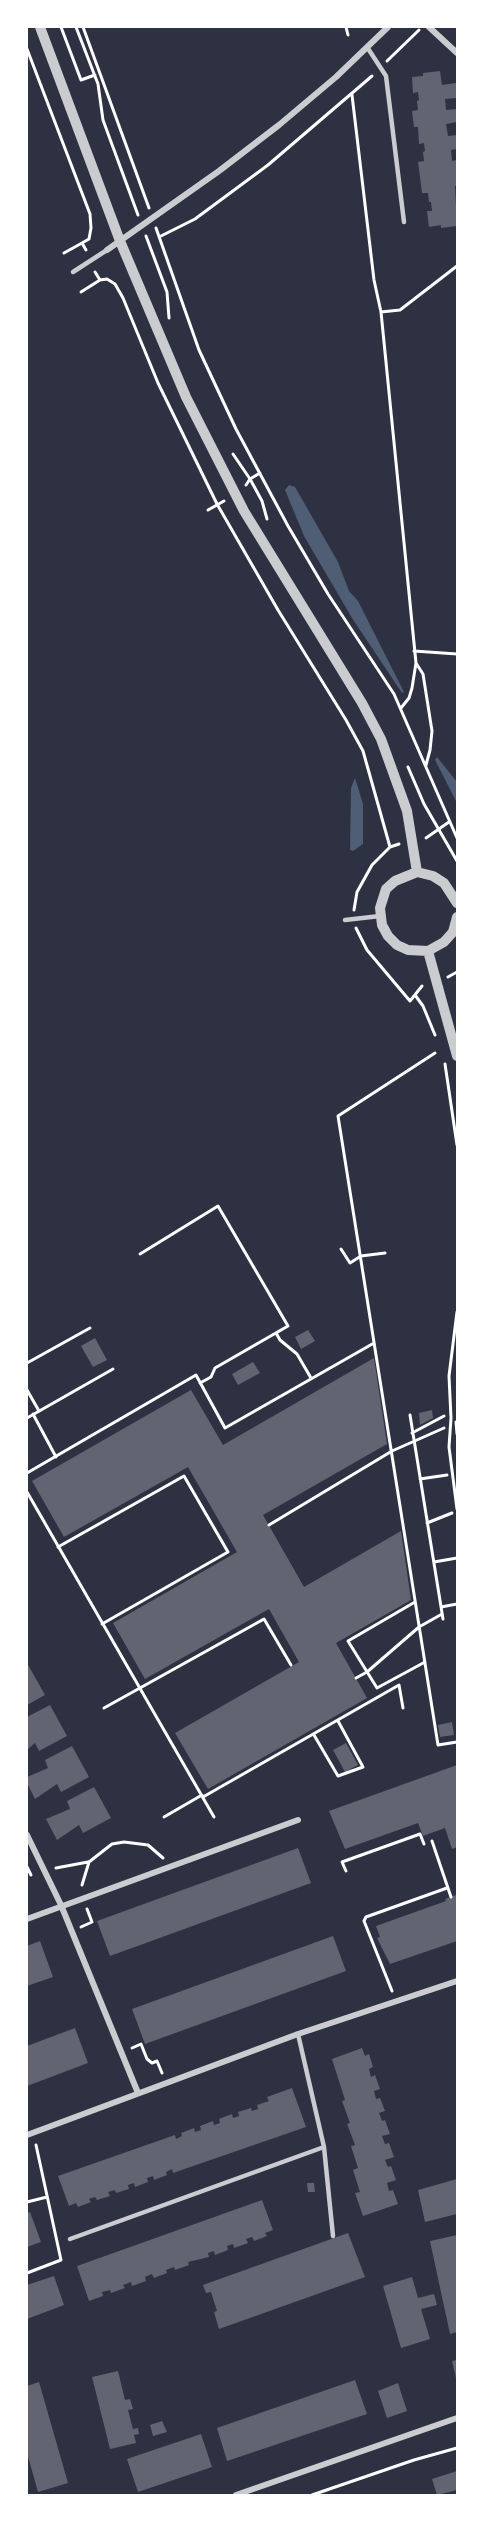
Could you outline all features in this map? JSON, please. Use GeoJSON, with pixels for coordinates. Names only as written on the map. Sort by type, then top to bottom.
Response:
{"type":"FeatureCollection","features":[{"type":"Feature","properties":{"kind":"street"},"geometry":{"type":"LineString","coordinates":[[40,27],[120,241],[186,397],[217,460],[274,563],[343,672],[381,739],[407,811],[417,872]]}},
{"type":"Feature","properties":{"kind":"street"},"geometry":{"type":"LineString","coordinates":[[106,250],[219,171],[279,125],[387,27]]}},
{"type":"Feature","properties":{"kind":"street"},"geometry":{"type":"LineString","coordinates":[[429,27],[457,53]]}},
{"type":"Feature","properties":{"kind":"street"},"geometry":{"type":"LineString","coordinates":[[457,903],[444,883],[433,876],[417,872],[395,881],[386,890],[381,901],[380,916],[388,936],[396,945],[408,950],[428,951],[444,942],[453,932],[457,917]]}},
{"type":"Feature","properties":{"kind":"street"},"geometry":{"type":"LineString","coordinates":[[428,951],[457,1056]]}},
{"type":"Feature","properties":{"kind":"street"},"geometry":{"type":"LineString","coordinates":[[27,1919],[298,1820]]}},
{"type":"Feature","properties":{"kind":"street"},"geometry":{"type":"LineString","coordinates":[[27,1835],[61,1905],[138,2093]]}},
{"type":"Feature","properties":{"kind":"street"},"geometry":{"type":"LineString","coordinates":[[27,2135],[298,2034],[457,1981]]}},
{"type":"Feature","properties":{"kind":"street"},"geometry":{"type":"LineString","coordinates":[[236,2495],[457,2418]]}},
{"type":"Feature","properties":{"kind":"lane"},"geometry":{"type":"LineString","coordinates":[[367,47],[386,76],[404,222]]}},
{"type":"Feature","properties":{"kind":"lane"},"geometry":{"type":"LineString","coordinates":[[73,272],[106,250]]}},
{"type":"Feature","properties":{"kind":"lane"},"geometry":{"type":"LineString","coordinates":[[345,920],[380,916]]}},
{"type":"Feature","properties":{"kind":"lane"},"geometry":{"type":"LineString","coordinates":[[298,2034],[324,2147],[333,2236]]}},
{"type":"Feature","properties":{"kind":"lane"},"geometry":{"type":"LineString","coordinates":[[70,2239],[324,2147]]}},
{"type":"Feature","properties":{"kind":"path"},"geometry":{"type":"LineString","coordinates":[[61,27],[81,80],[95,75]]}},
{"type":"Feature","properties":{"kind":"path"},"geometry":{"type":"LineString","coordinates":[[76,27],[95,75],[101,96],[103,120],[167,292],[170,320]]}},
{"type":"Feature","properties":{"kind":"path"},"geometry":{"type":"LineString","coordinates":[[83,27],[199,350],[236,429],[327,594],[372,658],[401,708],[457,838]]}},
{"type":"Feature","properties":{"kind":"path"},"geometry":{"type":"LineString","coordinates":[[346,27],[348,35]]}},
{"type":"Feature","properties":{"kind":"path"},"geometry":{"type":"LineString","coordinates":[[159,237],[195,219],[268,165],[352,95],[423,27]]}},
{"type":"Feature","properties":{"kind":"path"},"geometry":{"type":"LineString","coordinates":[[27,49],[90,214],[91,228],[88,239],[64,253]]}},
{"type":"Feature","properties":{"kind":"path"},"geometry":{"type":"LineString","coordinates":[[352,95],[372,269],[381,312],[416,663],[409,698],[401,708]]}},
{"type":"Feature","properties":{"kind":"path"},"geometry":{"type":"LineString","coordinates":[[82,243],[87,252]]}},
{"type":"Feature","properties":{"kind":"path"},"geometry":{"type":"LineString","coordinates":[[381,312],[400,310],[457,266]]}},
{"type":"Feature","properties":{"kind":"path"},"geometry":{"type":"LineString","coordinates":[[93,269],[100,280]]}},
{"type":"Feature","properties":{"kind":"path"},"geometry":{"type":"LineString","coordinates":[[81,292],[100,280],[107,279],[115,284],[158,383],[217,504],[363,751],[390,847],[399,844]]}},
{"type":"Feature","properties":{"kind":"path"},"geometry":{"type":"LineString","coordinates":[[228,448],[262,501],[269,527]]}},
{"type":"Feature","properties":{"kind":"path"},"geometry":{"type":"LineString","coordinates":[[250,479],[260,473]]}},
{"type":"Feature","properties":{"kind":"path"},"geometry":{"type":"LineString","coordinates":[[208,510],[228,498]]}},
{"type":"Feature","properties":{"kind":"path"},"geometry":{"type":"LineString","coordinates":[[414,651],[457,654]]}},
{"type":"Feature","properties":{"kind":"path"},"geometry":{"type":"LineString","coordinates":[[416,663],[423,674],[432,731],[426,765]]}},
{"type":"Feature","properties":{"kind":"path"},"geometry":{"type":"LineString","coordinates":[[407,764],[424,804],[457,861]]}},
{"type":"Feature","properties":{"kind":"path"},"geometry":{"type":"LineString","coordinates":[[426,838],[449,822]]}},
{"type":"Feature","properties":{"kind":"path"},"geometry":{"type":"LineString","coordinates":[[450,976],[457,972]]}},
{"type":"Feature","properties":{"kind":"path"},"geometry":{"type":"LineString","coordinates":[[410,1001],[423,985]]}},
{"type":"Feature","properties":{"kind":"path"},"geometry":{"type":"LineString","coordinates":[[415,995],[423,1006],[438,1042]]}},
{"type":"Feature","properties":{"kind":"path"},"geometry":{"type":"LineString","coordinates":[[435,1053],[338,1116],[438,1745],[457,1742]]}},
{"type":"Feature","properties":{"kind":"path"},"geometry":{"type":"LineString","coordinates":[[444,1061],[457,1145]]}},
{"type":"Feature","properties":{"kind":"path"},"geometry":{"type":"LineString","coordinates":[[140,1254],[218,1206],[288,1326],[215,1368],[211,1377],[200,1383]]}},
{"type":"Feature","properties":{"kind":"path"},"geometry":{"type":"LineString","coordinates":[[341,1249],[350,1263],[361,1256],[385,1253]]}},
{"type":"Feature","properties":{"kind":"path"},"geometry":{"type":"LineString","coordinates":[[457,1312],[448,1376],[451,1418],[448,1447],[457,1509]]}},
{"type":"Feature","properties":{"kind":"path"},"geometry":{"type":"LineString","coordinates":[[27,1363],[90,1328]]}},
{"type":"Feature","properties":{"kind":"path"},"geometry":{"type":"LineString","coordinates":[[276,1333],[280,1340],[297,1354],[312,1379]]}},
{"type":"Feature","properties":{"kind":"path"},"geometry":{"type":"LineString","coordinates":[[27,1473],[196,1375],[225,1428],[375,1343]]}},
{"type":"Feature","properties":{"kind":"path"},"geometry":{"type":"LineString","coordinates":[[27,1417],[113,1368]]}},
{"type":"Feature","properties":{"kind":"path"},"geometry":{"type":"LineString","coordinates":[[27,1390],[39,1411]]}},
{"type":"Feature","properties":{"kind":"path"},"geometry":{"type":"LineString","coordinates":[[33,1414],[56,1456]]}},
{"type":"Feature","properties":{"kind":"path"},"geometry":{"type":"LineString","coordinates":[[410,1415],[443,1619]]}},
{"type":"Feature","properties":{"kind":"path"},"geometry":{"type":"LineString","coordinates":[[412,1433],[444,1416]]}},
{"type":"Feature","properties":{"kind":"path"},"geometry":{"type":"LineString","coordinates":[[456,1422],[457,1434]]}},
{"type":"Feature","properties":{"kind":"path"},"geometry":{"type":"LineString","coordinates":[[269,1525],[392,1451],[444,1428]]}},
{"type":"Feature","properties":{"kind":"path"},"geometry":{"type":"LineString","coordinates":[[420,1479],[447,1475]]}},
{"type":"Feature","properties":{"kind":"path"},"geometry":{"type":"LineString","coordinates":[[58,1546],[184,1476],[228,1552],[102,1624]]}},
{"type":"Feature","properties":{"kind":"path"},"geometry":{"type":"LineString","coordinates":[[27,1492],[214,1817]]}},
{"type":"Feature","properties":{"kind":"path"},"geometry":{"type":"LineString","coordinates":[[427,1523],[452,1513]]}},
{"type":"Feature","properties":{"kind":"path"},"geometry":{"type":"LineString","coordinates":[[434,1562],[457,1558]]}},
{"type":"Feature","properties":{"kind":"path"},"geometry":{"type":"LineString","coordinates":[[415,1602],[348,1641],[377,1688],[425,1662]]}},
{"type":"Feature","properties":{"kind":"path"},"geometry":{"type":"LineString","coordinates":[[441,1606],[457,1604]]}},
{"type":"Feature","properties":{"kind":"path"},"geometry":{"type":"LineString","coordinates":[[356,1678],[367,1672],[419,1627],[442,1614]]}},
{"type":"Feature","properties":{"kind":"path"},"geometry":{"type":"LineString","coordinates":[[104,1708],[264,1619],[291,1665]]}},
{"type":"Feature","properties":{"kind":"path"},"geometry":{"type":"LineString","coordinates":[[397,1681],[403,1708]]}},
{"type":"Feature","properties":{"kind":"path"},"geometry":{"type":"LineString","coordinates":[[164,1817],[314,1735],[399,1685]]}},
{"type":"Feature","properties":{"kind":"path"},"geometry":{"type":"LineString","coordinates":[[314,1735],[338,1776],[363,1767],[338,1720]]}},
{"type":"Feature","properties":{"kind":"path"},"geometry":{"type":"LineString","coordinates":[[346,1871],[342,1862],[420,1834],[424,1844]]}},
{"type":"Feature","properties":{"kind":"path"},"geometry":{"type":"LineString","coordinates":[[432,1841],[451,1897]]}},
{"type":"Feature","properties":{"kind":"path"},"geometry":{"type":"LineString","coordinates":[[54,1868],[77,1866],[89,1862],[104,1849],[124,1842],[148,1845],[157,1850],[168,1868]]}},
{"type":"Feature","properties":{"kind":"path"},"geometry":{"type":"LineString","coordinates":[[82,1890],[89,1862]]}},
{"type":"Feature","properties":{"kind":"path"},"geometry":{"type":"LineString","coordinates":[[396,2001],[364,1921],[366,1917],[447,1888]]}},
{"type":"Feature","properties":{"kind":"path"},"geometry":{"type":"LineString","coordinates":[[77,1928],[92,1922],[86,1905]]}},
{"type":"Feature","properties":{"kind":"path"},"geometry":{"type":"LineString","coordinates":[[121,2052],[141,2044],[147,2059],[152,2063],[157,2061],[163,2075]]}},
{"type":"Feature","properties":{"kind":"path"},"geometry":{"type":"LineString","coordinates":[[27,2272],[61,2260],[35,2143]]}},
{"type":"Feature","properties":{"kind":"path"},"geometry":{"type":"LineString","coordinates":[[27,2202],[48,2197]]}},
{"type":"Feature","properties":{"kind":"path"},"geometry":{"type":"LineString","coordinates":[[312,2495],[414,2460],[457,2448]]}},
{"type":"Feature","properties":{"kind":"water"},"geometry":{"type":"Polygon","coordinates":[[[289,485],[295,487],[338,562],[349,591],[358,601],[404,692],[402,693],[352,618],[304,536],[285,490],[289,485]]]}},
{"type":"Feature","properties":{"kind":"water"},"geometry":{"type":"Polygon","coordinates":[[[437,757],[457,782],[457,803],[435,760],[437,757]]]}},
{"type":"Feature","properties":{"kind":"water"},"geometry":{"type":"Polygon","coordinates":[[[355,778],[363,804],[363,844],[353,851],[350,850],[351,788],[355,778]]]}},
{"type":"Feature","properties":{"kind":"building"},"geometry":{"type":"Polygon","coordinates":[[[440,71],[442,85],[456,83],[457,91],[457,98],[445,99],[446,110],[457,109],[457,122],[446,124],[448,136],[457,135],[457,149],[451,150],[452,161],[457,160],[457,186],[455,186],[457,226],[441,228],[441,225],[429,227],[427,211],[432,211],[431,202],[429,202],[428,193],[422,193],[418,162],[424,161],[424,143],[419,144],[418,127],[414,127],[412,111],[418,110],[417,101],[419,100],[418,92],[413,93],[412,77],[440,71]]]}},
{"type":"Feature","properties":{"kind":"building"},"geometry":{"type":"Polygon","coordinates":[[[308,1330],[315,1341],[301,1349],[295,1337],[308,1330]]]}},
{"type":"Feature","properties":{"kind":"building"},"geometry":{"type":"Polygon","coordinates":[[[95,1338],[107,1360],[93,1367],[81,1346],[95,1338]]]}},
{"type":"Feature","properties":{"kind":"building"},"geometry":{"type":"Polygon","coordinates":[[[374,1358],[387,1444],[263,1515],[304,1587],[401,1531],[411,1600],[336,1643],[367,1698],[208,1789],[175,1733],[299,1662],[269,1609],[145,1679],[113,1623],[237,1552],[188,1467],[64,1537],[32,1481],[191,1390],[223,1445],[374,1358]]]}},
{"type":"Feature","properties":{"kind":"building"},"geometry":{"type":"Polygon","coordinates":[[[253,1362],[260,1373],[238,1385],[232,1374],[253,1362]]]}},
{"type":"Feature","properties":{"kind":"building"},"geometry":{"type":"Polygon","coordinates":[[[432,1410],[433,1418],[420,1425],[419,1413],[432,1410]]]}},
{"type":"Feature","properties":{"kind":"building"},"geometry":{"type":"Polygon","coordinates":[[[27,1663],[45,1695],[27,1705],[27,1663]]]}},
{"type":"Feature","properties":{"kind":"building"},"geometry":{"type":"Polygon","coordinates":[[[50,1705],[67,1736],[39,1751],[35,1743],[27,1750],[27,1717],[50,1705]]]}},
{"type":"Feature","properties":{"kind":"building"},"geometry":{"type":"Polygon","coordinates":[[[452,1722],[454,1735],[440,1737],[438,1725],[452,1722]]]}},
{"type":"Feature","properties":{"kind":"building"},"geometry":{"type":"Polygon","coordinates":[[[346,1743],[358,1765],[345,1772],[333,1750],[346,1743]]]}},
{"type":"Feature","properties":{"kind":"building"},"geometry":{"type":"Polygon","coordinates":[[[72,1746],[89,1777],[61,1792],[57,1784],[35,1799],[27,1783],[27,1777],[48,1768],[45,1760],[72,1746]]]}},
{"type":"Feature","properties":{"kind":"building"},"geometry":{"type":"Polygon","coordinates":[[[457,1765],[457,1847],[452,1849],[445,1828],[423,1836],[418,1823],[345,1849],[329,1811],[457,1765]]]}},
{"type":"Feature","properties":{"kind":"building"},"geometry":{"type":"Polygon","coordinates":[[[94,1787],[111,1818],[83,1833],[79,1825],[57,1840],[46,1819],[70,1809],[67,1801],[94,1787]]]}},
{"type":"Feature","properties":{"kind":"building"},"geometry":{"type":"Polygon","coordinates":[[[298,1848],[311,1883],[110,1956],[97,1921],[298,1848]]]}},
{"type":"Feature","properties":{"kind":"building"},"geometry":{"type":"Polygon","coordinates":[[[456,1895],[457,1941],[390,1964],[377,1938],[380,1937],[376,1926],[446,1901],[445,1899],[456,1895]]]}},
{"type":"Feature","properties":{"kind":"building"},"geometry":{"type":"Polygon","coordinates":[[[333,1936],[346,1971],[145,2044],[132,2009],[333,1936]]]}},
{"type":"Feature","properties":{"kind":"building"},"geometry":{"type":"Polygon","coordinates":[[[40,1941],[53,1977],[27,1986],[27,1946],[40,1941]]]}},
{"type":"Feature","properties":{"kind":"building"},"geometry":{"type":"Polygon","coordinates":[[[75,2028],[88,2063],[27,2086],[27,2046],[75,2028]]]}},
{"type":"Feature","properties":{"kind":"building"},"geometry":{"type":"Polygon","coordinates":[[[362,2048],[365,2056],[369,2054],[373,2067],[369,2069],[371,2077],[375,2075],[380,2089],[374,2091],[376,2099],[380,2098],[385,2111],[379,2113],[382,2121],[385,2120],[390,2134],[382,2136],[385,2144],[389,2143],[394,2157],[385,2160],[388,2167],[391,2166],[396,2180],[387,2183],[389,2191],[393,2190],[398,2204],[363,2216],[355,2193],[360,2192],[353,2170],[358,2168],[351,2146],[355,2145],[347,2124],[350,2123],[342,2101],[345,2100],[332,2059],[362,2048]]]}},
{"type":"Feature","properties":{"kind":"building"},"geometry":{"type":"Polygon","coordinates":[[[292,2088],[306,2127],[173,2173],[172,2169],[166,2172],[167,2175],[154,2180],[153,2176],[147,2178],[148,2182],[135,2187],[134,2183],[128,2185],[129,2189],[116,2193],[115,2190],[108,2192],[110,2196],[97,2200],[95,2197],[89,2199],[91,2202],[78,2207],[76,2203],[69,2206],[58,2176],[175,2135],[176,2139],[182,2136],[181,2133],[194,2128],[195,2132],[201,2130],[200,2126],[213,2121],[214,2125],[220,2123],[219,2119],[232,2114],[233,2118],[239,2116],[238,2112],[251,2108],[252,2111],[258,2109],[257,2105],[269,2101],[267,2097],[292,2088]]]}},
{"type":"Feature","properties":{"kind":"building"},"geometry":{"type":"Polygon","coordinates":[[[457,2179],[457,2214],[425,2222],[418,2190],[457,2179]]]}},
{"type":"Feature","properties":{"kind":"building"},"geometry":{"type":"Polygon","coordinates":[[[307,2183],[314,2183],[315,2192],[308,2192],[307,2183]]]}},
{"type":"Feature","properties":{"kind":"building"},"geometry":{"type":"Polygon","coordinates":[[[262,2200],[273,2230],[265,2233],[267,2236],[254,2241],[252,2237],[246,2239],[248,2243],[234,2248],[233,2244],[227,2246],[228,2250],[215,2255],[214,2251],[208,2253],[209,2257],[188,2262],[189,2265],[175,2270],[174,2267],[166,2270],[167,2273],[154,2278],[152,2274],[145,2277],[146,2281],[132,2286],[131,2282],[123,2285],[125,2288],[111,2293],[110,2290],[102,2292],[103,2296],[89,2301],[77,2266],[262,2200]]]}},
{"type":"Feature","properties":{"kind":"building"},"geometry":{"type":"Polygon","coordinates":[[[30,2212],[41,2242],[27,2247],[27,2213],[30,2212]]]}},
{"type":"Feature","properties":{"kind":"building"},"geometry":{"type":"Polygon","coordinates":[[[348,2233],[365,2277],[219,2329],[214,2312],[217,2311],[211,2292],[206,2293],[203,2285],[348,2233]]]}},
{"type":"Feature","properties":{"kind":"building"},"geometry":{"type":"Polygon","coordinates":[[[457,2235],[457,2332],[450,2334],[430,2241],[457,2235]]]}},
{"type":"Feature","properties":{"kind":"building"},"geometry":{"type":"Polygon","coordinates":[[[54,2276],[64,2305],[27,2319],[27,2285],[54,2276]]]}},
{"type":"Feature","properties":{"kind":"building"},"geometry":{"type":"Polygon","coordinates":[[[412,2277],[418,2298],[434,2294],[437,2305],[421,2309],[430,2339],[401,2348],[383,2286],[412,2277]]]}},
{"type":"Feature","properties":{"kind":"building"},"geometry":{"type":"Polygon","coordinates":[[[457,2360],[457,2378],[456,2378],[452,2361],[457,2360]]]}},
{"type":"Feature","properties":{"kind":"building"},"geometry":{"type":"Polygon","coordinates":[[[118,2371],[125,2400],[130,2399],[133,2409],[128,2410],[133,2429],[138,2428],[139,2434],[134,2435],[136,2443],[110,2449],[92,2377],[118,2371]]]}},
{"type":"Feature","properties":{"kind":"building"},"geometry":{"type":"Polygon","coordinates":[[[355,2380],[367,2414],[227,2461],[217,2428],[355,2380]]]}},
{"type":"Feature","properties":{"kind":"building"},"geometry":{"type":"Polygon","coordinates":[[[39,2382],[68,2483],[38,2492],[27,2453],[27,2386],[39,2382]]]}},
{"type":"Feature","properties":{"kind":"building"},"geometry":{"type":"Polygon","coordinates":[[[398,2383],[407,2411],[387,2418],[378,2391],[398,2383]]]}},
{"type":"Feature","properties":{"kind":"building"},"geometry":{"type":"Polygon","coordinates":[[[162,2421],[167,2432],[153,2436],[150,2425],[162,2421]]]}},
{"type":"Feature","properties":{"kind":"building"},"geometry":{"type":"Polygon","coordinates":[[[201,2434],[212,2467],[138,2492],[127,2459],[201,2434]]]}},
{"type":"Feature","properties":{"kind":"building"},"geometry":{"type":"Polygon","coordinates":[[[457,2471],[457,2490],[437,2495],[432,2479],[457,2471]]]}}]}
